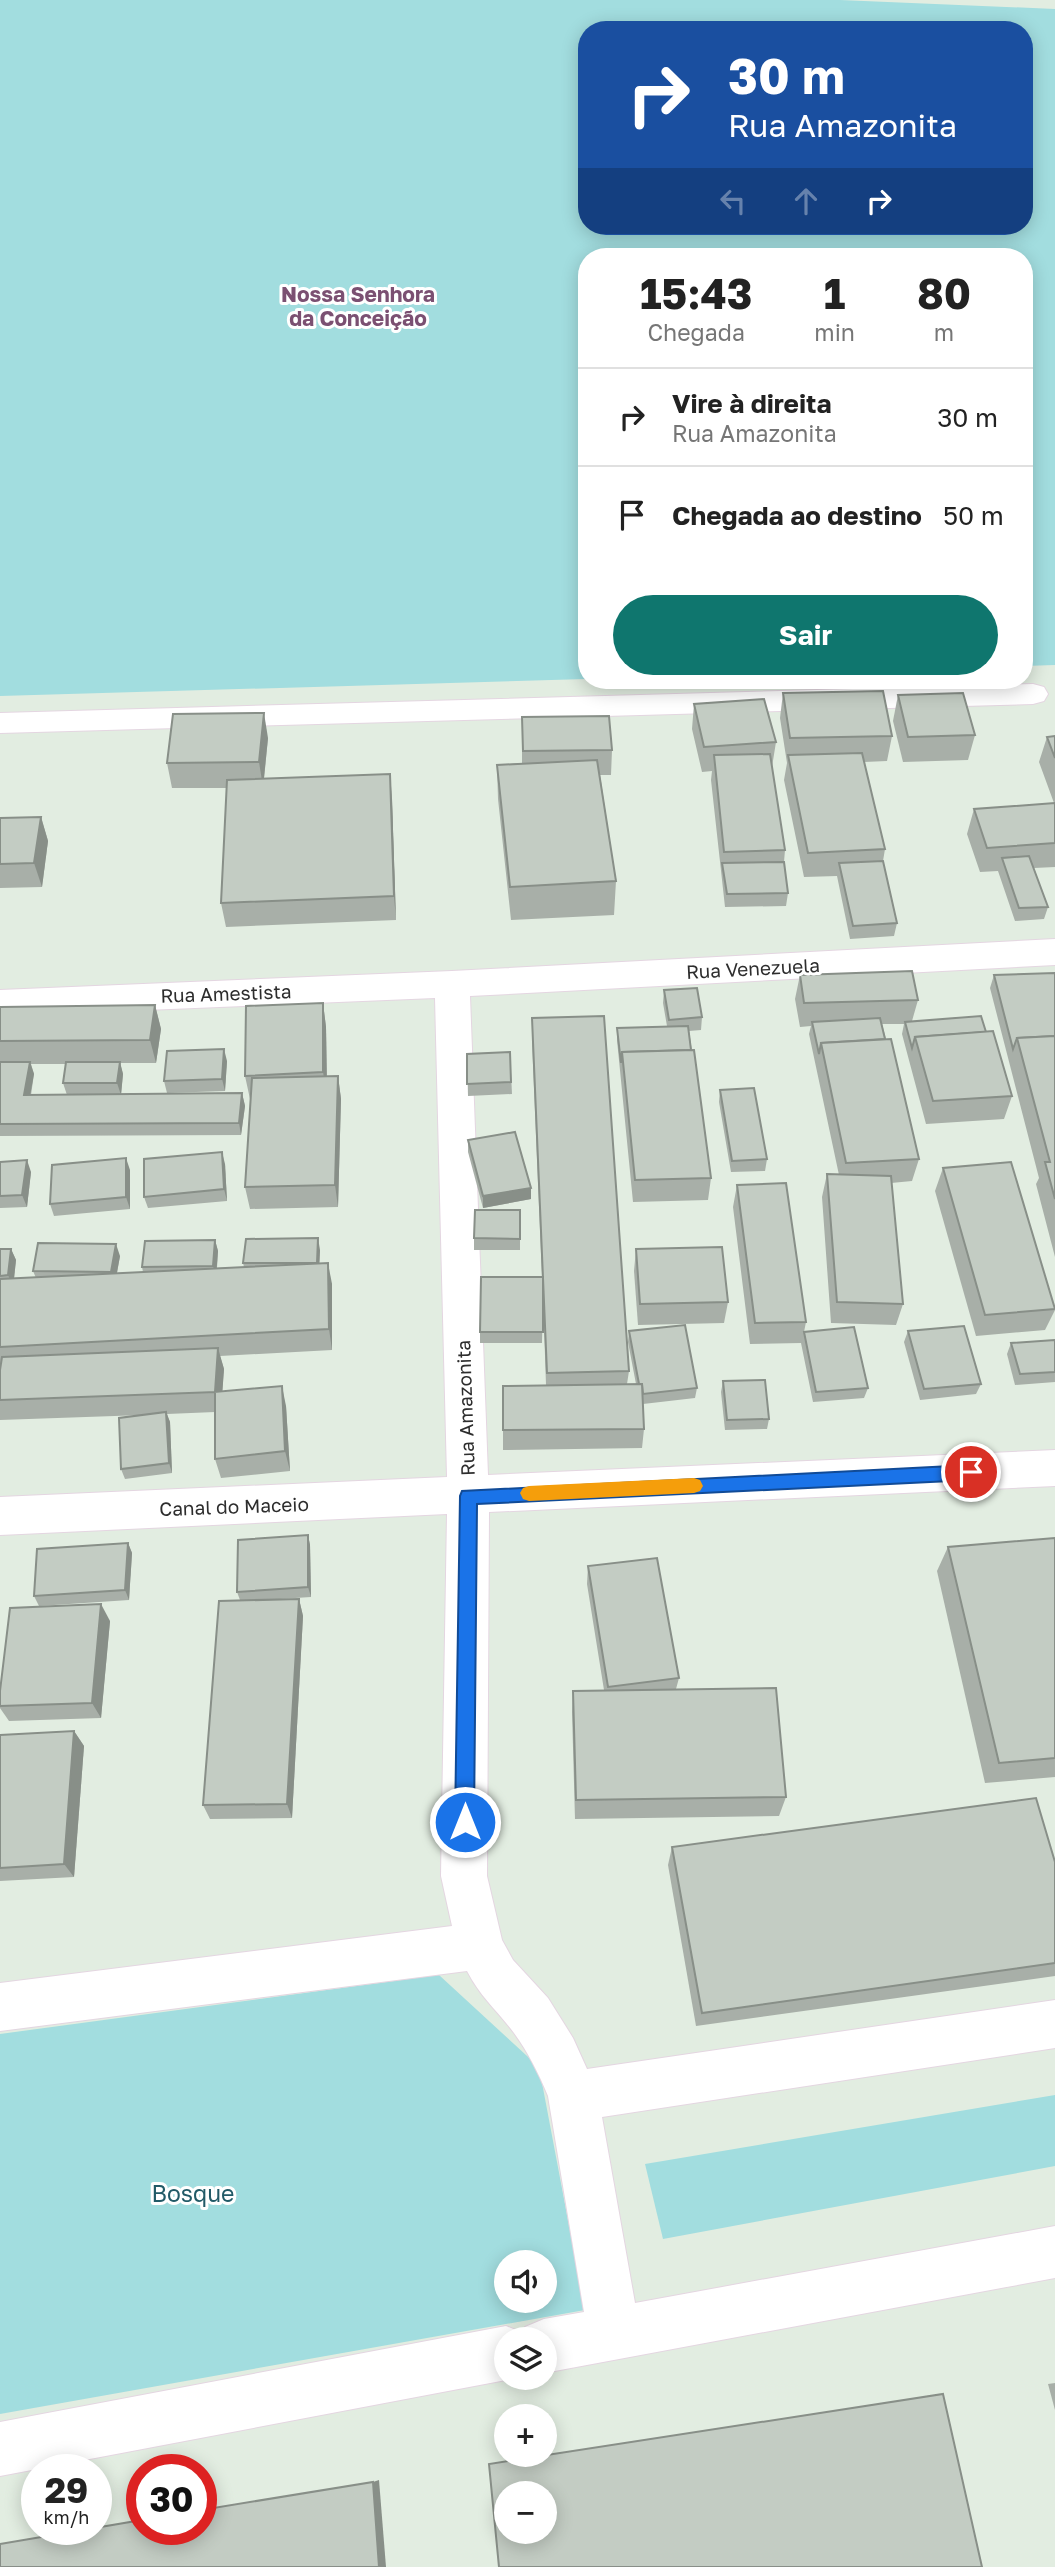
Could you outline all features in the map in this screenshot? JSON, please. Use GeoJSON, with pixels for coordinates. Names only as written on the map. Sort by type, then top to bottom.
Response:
{"type":"FeatureCollection","features":[{"type":"Feature","properties":{"kind":"street"},"geometry":{"type":"LineString","coordinates":[[0,723],[1033,694]]}},
{"type":"Feature","properties":{"kind":"street","name":"Rua Venezuela"},"geometry":{"type":"LineString","coordinates":[[452,984],[1055,952]]}},
{"type":"Feature","properties":{"kind":"street","name":"Rua Amestista"},"geometry":{"type":"LineString","coordinates":[[0,1003],[452,984]]}},
{"type":"Feature","properties":{"kind":"street","name":"Rua Amazonita"},"geometry":{"type":"LineString","coordinates":[[452,984],[468,1496],[1055,1468]]}},
{"type":"Feature","properties":{"kind":"street"},"geometry":{"type":"LineString","coordinates":[[468,1496],[464,1876],[480,1946],[496,1978],[531,2015],[556,2055],[573,2096],[614,2333]]}},
{"type":"Feature","properties":{"kind":"street","name":"Canal do Maceio"},"geometry":{"type":"LineString","coordinates":[[0,1516],[468,1496]]}},
{"type":"Feature","properties":{"kind":"street"},"geometry":{"type":"LineString","coordinates":[[0,2007],[480,1946]]}},
{"type":"Feature","properties":{"kind":"street"},"geometry":{"type":"LineString","coordinates":[[573,2096],[1055,2024]]}},
{"type":"Feature","properties":{"kind":"street"},"geometry":{"type":"LineString","coordinates":[[557,2344],[1055,2252]]}},
{"type":"Feature","properties":{"kind":"street"},"geometry":{"type":"LineString","coordinates":[[0,2449],[494,2355]]}},
{"type":"Feature","properties":{"kind":"green space"},"geometry":{"type":"Polygon","coordinates":[[[0,0],[840,0],[1055,9],[1055,665],[1033,666],[1033,248],[578,248],[578,679],[0,696],[0,0]]]}},
{"type":"Feature","properties":{"kind":"green space","name":"Bosque"},"geometry":{"type":"Polygon","coordinates":[[[439,1975],[539,2067],[585,2310],[0,2414],[0,2034],[439,1975]]]}},
{"type":"Feature","properties":{"kind":"green space"},"geometry":{"type":"Polygon","coordinates":[[[1055,2095],[1055,2166],[663,2239],[645,2164],[1055,2095]]]}},
{"type":"Feature","properties":{"kind":"building"},"geometry":{"type":"Polygon","coordinates":[[[883,691],[892,736],[790,738],[783,693],[883,691]]]}},
{"type":"Feature","properties":{"kind":"building"},"geometry":{"type":"Polygon","coordinates":[[[963,693],[975,735],[908,737],[898,695],[963,693]]]}},
{"type":"Feature","properties":{"kind":"building"},"geometry":{"type":"Polygon","coordinates":[[[764,699],[776,742],[704,747],[694,704],[764,699]]]}},
{"type":"Feature","properties":{"kind":"building"},"geometry":{"type":"Polygon","coordinates":[[[264,713],[259,762],[167,763],[173,714],[264,713]]]}},
{"type":"Feature","properties":{"kind":"building"},"geometry":{"type":"Polygon","coordinates":[[[609,716],[612,750],[523,751],[522,717],[609,716]]]}},
{"type":"Feature","properties":{"kind":"building"},"geometry":{"type":"Polygon","coordinates":[[[1055,736],[1055,758],[1047,737],[1055,736]]]}},
{"type":"Feature","properties":{"kind":"building"},"geometry":{"type":"Polygon","coordinates":[[[862,753],[885,849],[808,853],[788,755],[862,753]]]}},
{"type":"Feature","properties":{"kind":"building"},"geometry":{"type":"Polygon","coordinates":[[[770,754],[785,850],[724,852],[714,755],[770,754]]]}},
{"type":"Feature","properties":{"kind":"building"},"geometry":{"type":"Polygon","coordinates":[[[597,760],[616,881],[510,887],[497,765],[597,760]]]}},
{"type":"Feature","properties":{"kind":"building"},"geometry":{"type":"Polygon","coordinates":[[[390,774],[394,896],[221,903],[227,780],[390,774]]]}},
{"type":"Feature","properties":{"kind":"building"},"geometry":{"type":"Polygon","coordinates":[[[1055,803],[1055,843],[987,848],[974,809],[1055,803]]]}},
{"type":"Feature","properties":{"kind":"building"},"geometry":{"type":"Polygon","coordinates":[[[41,817],[34,863],[0,864],[0,818],[41,817]]]}},
{"type":"Feature","properties":{"kind":"building"},"geometry":{"type":"Polygon","coordinates":[[[1029,856],[1048,907],[1019,908],[1002,858],[1029,856]]]}},
{"type":"Feature","properties":{"kind":"building"},"geometry":{"type":"Polygon","coordinates":[[[883,861],[897,923],[853,926],[839,863],[883,861]]]}},
{"type":"Feature","properties":{"kind":"building"},"geometry":{"type":"Polygon","coordinates":[[[784,862],[788,893],[727,894],[722,863],[784,862]]]}},
{"type":"Feature","properties":{"kind":"building"},"geometry":{"type":"Polygon","coordinates":[[[912,971],[918,1000],[804,1003],[800,975],[912,971]]]}},
{"type":"Feature","properties":{"kind":"building"},"geometry":{"type":"Polygon","coordinates":[[[1055,973],[1055,1036],[1017,1038],[1013,1049],[994,975],[1055,973]]]}},
{"type":"Feature","properties":{"kind":"building"},"geometry":{"type":"Polygon","coordinates":[[[697,988],[702,1017],[669,1020],[664,990],[697,988]]]}},
{"type":"Feature","properties":{"kind":"building"},"geometry":{"type":"Polygon","coordinates":[[[323,1003],[323,1072],[245,1076],[246,1006],[323,1003]]]}},
{"type":"Feature","properties":{"kind":"building"},"geometry":{"type":"Polygon","coordinates":[[[155,1005],[150,1040],[0,1041],[0,1007],[155,1005]]]}},
{"type":"Feature","properties":{"kind":"building"},"geometry":{"type":"Polygon","coordinates":[[[604,1016],[629,1371],[547,1373],[532,1018],[604,1016]]]}},
{"type":"Feature","properties":{"kind":"building"},"geometry":{"type":"Polygon","coordinates":[[[981,1016],[986,1032],[915,1037],[912,1048],[905,1022],[981,1016]]]}},
{"type":"Feature","properties":{"kind":"building"},"geometry":{"type":"Polygon","coordinates":[[[880,1018],[885,1039],[821,1043],[819,1054],[812,1022],[880,1018]]]}},
{"type":"Feature","properties":{"kind":"building"},"geometry":{"type":"Polygon","coordinates":[[[688,1026],[691,1050],[622,1052],[621,1063],[617,1028],[688,1026]]]}},
{"type":"Feature","properties":{"kind":"building"},"geometry":{"type":"Polygon","coordinates":[[[993,1031],[1012,1096],[933,1101],[915,1037],[993,1031]]]}},
{"type":"Feature","properties":{"kind":"building"},"geometry":{"type":"Polygon","coordinates":[[[1055,1036],[1055,1199],[1045,1162],[1050,1162],[1017,1038],[1055,1036]]]}},
{"type":"Feature","properties":{"kind":"building"},"geometry":{"type":"Polygon","coordinates":[[[891,1039],[919,1159],[846,1163],[821,1043],[891,1039]]]}},
{"type":"Feature","properties":{"kind":"building"},"geometry":{"type":"Polygon","coordinates":[[[224,1049],[222,1079],[164,1081],[167,1051],[224,1049]]]}},
{"type":"Feature","properties":{"kind":"building"},"geometry":{"type":"Polygon","coordinates":[[[694,1050],[711,1178],[635,1180],[622,1052],[694,1050]]]}},
{"type":"Feature","properties":{"kind":"building"},"geometry":{"type":"Polygon","coordinates":[[[510,1052],[511,1082],[467,1084],[467,1054],[510,1052]]]}},
{"type":"Feature","properties":{"kind":"building"},"geometry":{"type":"Polygon","coordinates":[[[0,1062],[30,1062],[24,1095],[242,1093],[239,1123],[0,1124],[0,1062]]]}},
{"type":"Feature","properties":{"kind":"building"},"geometry":{"type":"Polygon","coordinates":[[[66,1062],[120,1062],[117,1083],[63,1083],[66,1062]]]}},
{"type":"Feature","properties":{"kind":"building"},"geometry":{"type":"Polygon","coordinates":[[[338,1076],[335,1185],[245,1187],[252,1078],[338,1076]]]}},
{"type":"Feature","properties":{"kind":"building"},"geometry":{"type":"Polygon","coordinates":[[[754,1088],[767,1159],[732,1161],[720,1090],[754,1088]]]}},
{"type":"Feature","properties":{"kind":"building"},"geometry":{"type":"Polygon","coordinates":[[[515,1132],[531,1188],[483,1196],[468,1140],[515,1132]]]}},
{"type":"Feature","properties":{"kind":"building"},"geometry":{"type":"Polygon","coordinates":[[[222,1152],[224,1189],[144,1197],[144,1159],[222,1152]]]}},
{"type":"Feature","properties":{"kind":"building"},"geometry":{"type":"Polygon","coordinates":[[[126,1158],[126,1197],[50,1204],[52,1165],[126,1158]]]}},
{"type":"Feature","properties":{"kind":"building"},"geometry":{"type":"Polygon","coordinates":[[[27,1160],[22,1195],[0,1196],[0,1162],[27,1160]]]}},
{"type":"Feature","properties":{"kind":"building"},"geometry":{"type":"Polygon","coordinates":[[[1011,1162],[1055,1309],[985,1315],[943,1168],[1011,1162]]]}},
{"type":"Feature","properties":{"kind":"building"},"geometry":{"type":"Polygon","coordinates":[[[827,1174],[891,1176],[903,1304],[837,1302],[827,1174]]]}},
{"type":"Feature","properties":{"kind":"building"},"geometry":{"type":"Polygon","coordinates":[[[786,1183],[806,1322],[755,1323],[737,1185],[786,1183]]]}},
{"type":"Feature","properties":{"kind":"building"},"geometry":{"type":"Polygon","coordinates":[[[475,1210],[520,1210],[520,1239],[474,1238],[475,1210]]]}},
{"type":"Feature","properties":{"kind":"building"},"geometry":{"type":"Polygon","coordinates":[[[318,1238],[317,1263],[243,1263],[246,1239],[318,1238]]]}},
{"type":"Feature","properties":{"kind":"building"},"geometry":{"type":"Polygon","coordinates":[[[215,1240],[213,1266],[142,1267],[145,1241],[215,1240]]]}},
{"type":"Feature","properties":{"kind":"building"},"geometry":{"type":"Polygon","coordinates":[[[38,1243],[116,1244],[111,1272],[33,1271],[38,1243]]]}},
{"type":"Feature","properties":{"kind":"building"},"geometry":{"type":"Polygon","coordinates":[[[722,1247],[728,1302],[640,1304],[636,1249],[722,1247]]]}},
{"type":"Feature","properties":{"kind":"building"},"geometry":{"type":"Polygon","coordinates":[[[0,1249],[11,1249],[8,1275],[0,1276],[0,1249]]]}},
{"type":"Feature","properties":{"kind":"building"},"geometry":{"type":"Polygon","coordinates":[[[328,1263],[329,1329],[0,1347],[0,1279],[328,1263]]]}},
{"type":"Feature","properties":{"kind":"building"},"geometry":{"type":"Polygon","coordinates":[[[481,1277],[543,1277],[543,1332],[480,1332],[481,1277]]]}},
{"type":"Feature","properties":{"kind":"building"},"geometry":{"type":"Polygon","coordinates":[[[685,1325],[697,1388],[643,1394],[629,1331],[685,1325]]]}},
{"type":"Feature","properties":{"kind":"building"},"geometry":{"type":"Polygon","coordinates":[[[964,1326],[981,1384],[924,1389],[908,1331],[964,1326]]]}},
{"type":"Feature","properties":{"kind":"building"},"geometry":{"type":"Polygon","coordinates":[[[854,1327],[868,1388],[816,1392],[804,1332],[854,1327]]]}},
{"type":"Feature","properties":{"kind":"building"},"geometry":{"type":"Polygon","coordinates":[[[1055,1340],[1055,1372],[1020,1374],[1011,1343],[1055,1340]]]}},
{"type":"Feature","properties":{"kind":"building"},"geometry":{"type":"Polygon","coordinates":[[[218,1348],[215,1392],[0,1400],[0,1370],[2,1357],[218,1348]]]}},
{"type":"Feature","properties":{"kind":"building"},"geometry":{"type":"Polygon","coordinates":[[[765,1380],[769,1419],[727,1420],[723,1381],[765,1380]]]}},
{"type":"Feature","properties":{"kind":"building"},"geometry":{"type":"Polygon","coordinates":[[[642,1384],[644,1429],[503,1430],[503,1386],[642,1384]]]}},
{"type":"Feature","properties":{"kind":"building"},"geometry":{"type":"Polygon","coordinates":[[[282,1386],[285,1451],[215,1459],[215,1392],[282,1386]]]}},
{"type":"Feature","properties":{"kind":"building"},"geometry":{"type":"Polygon","coordinates":[[[166,1412],[169,1463],[121,1469],[119,1418],[166,1412]]]}},
{"type":"Feature","properties":{"kind":"building"},"geometry":{"type":"Polygon","coordinates":[[[308,1535],[308,1587],[237,1592],[238,1540],[308,1535]]]}},
{"type":"Feature","properties":{"kind":"building"},"geometry":{"type":"Polygon","coordinates":[[[1055,1538],[1055,1758],[999,1763],[948,1547],[1055,1538]]]}},
{"type":"Feature","properties":{"kind":"building"},"geometry":{"type":"Polygon","coordinates":[[[128,1543],[125,1590],[34,1596],[37,1549],[128,1543]]]}},
{"type":"Feature","properties":{"kind":"building"},"geometry":{"type":"Polygon","coordinates":[[[657,1558],[679,1678],[608,1687],[588,1566],[657,1558]]]}},
{"type":"Feature","properties":{"kind":"building"},"geometry":{"type":"Polygon","coordinates":[[[299,1599],[287,1804],[203,1805],[219,1601],[299,1599]]]}},
{"type":"Feature","properties":{"kind":"building"},"geometry":{"type":"Polygon","coordinates":[[[101,1604],[92,1703],[0,1706],[10,1608],[101,1604]]]}},
{"type":"Feature","properties":{"kind":"building"},"geometry":{"type":"Polygon","coordinates":[[[776,1688],[786,1797],[576,1800],[573,1691],[776,1688]]]}},
{"type":"Feature","properties":{"kind":"building"},"geometry":{"type":"Polygon","coordinates":[[[74,1731],[64,1864],[0,1868],[0,1735],[74,1731]]]}},
{"type":"Feature","properties":{"kind":"building"},"geometry":{"type":"Polygon","coordinates":[[[1036,1798],[1055,1862],[1055,1963],[702,2013],[672,1847],[1036,1798]]]}},
{"type":"Feature","properties":{"kind":"building"},"geometry":{"type":"Polygon","coordinates":[[[943,2394],[982,2567],[499,2567],[497,2544],[557,2544],[557,2481],[494,2481],[494,2516],[489,2464],[494,2463],[494,2467],[557,2467],[557,2454],[943,2394]]]}},
{"type":"Feature","properties":{"kind":"building"},"geometry":{"type":"Polygon","coordinates":[[[373,2482],[379,2567],[0,2567],[0,2544],[21,2540],[21,2545],[112,2545],[112,2525],[126,2523],[126,2545],[217,2545],[217,2507],[373,2482]]]}},
{"type":"Feature","properties":{"kind":"slow traffic"},"geometry":{"type":"LineString","coordinates":[[529,1493],[694,1486]]}},
{"type":"Feature","properties":{"kind":"district","name":"Nossa Senhora da Conceição"},"geometry":{"type":"Point","coordinates":[358,306]}},
{"type":"Feature","properties":{"kind":"route"},"geometry":{"type":"LineString","coordinates":[[465,1822],[468,1496],[971,1472]]}}]}
